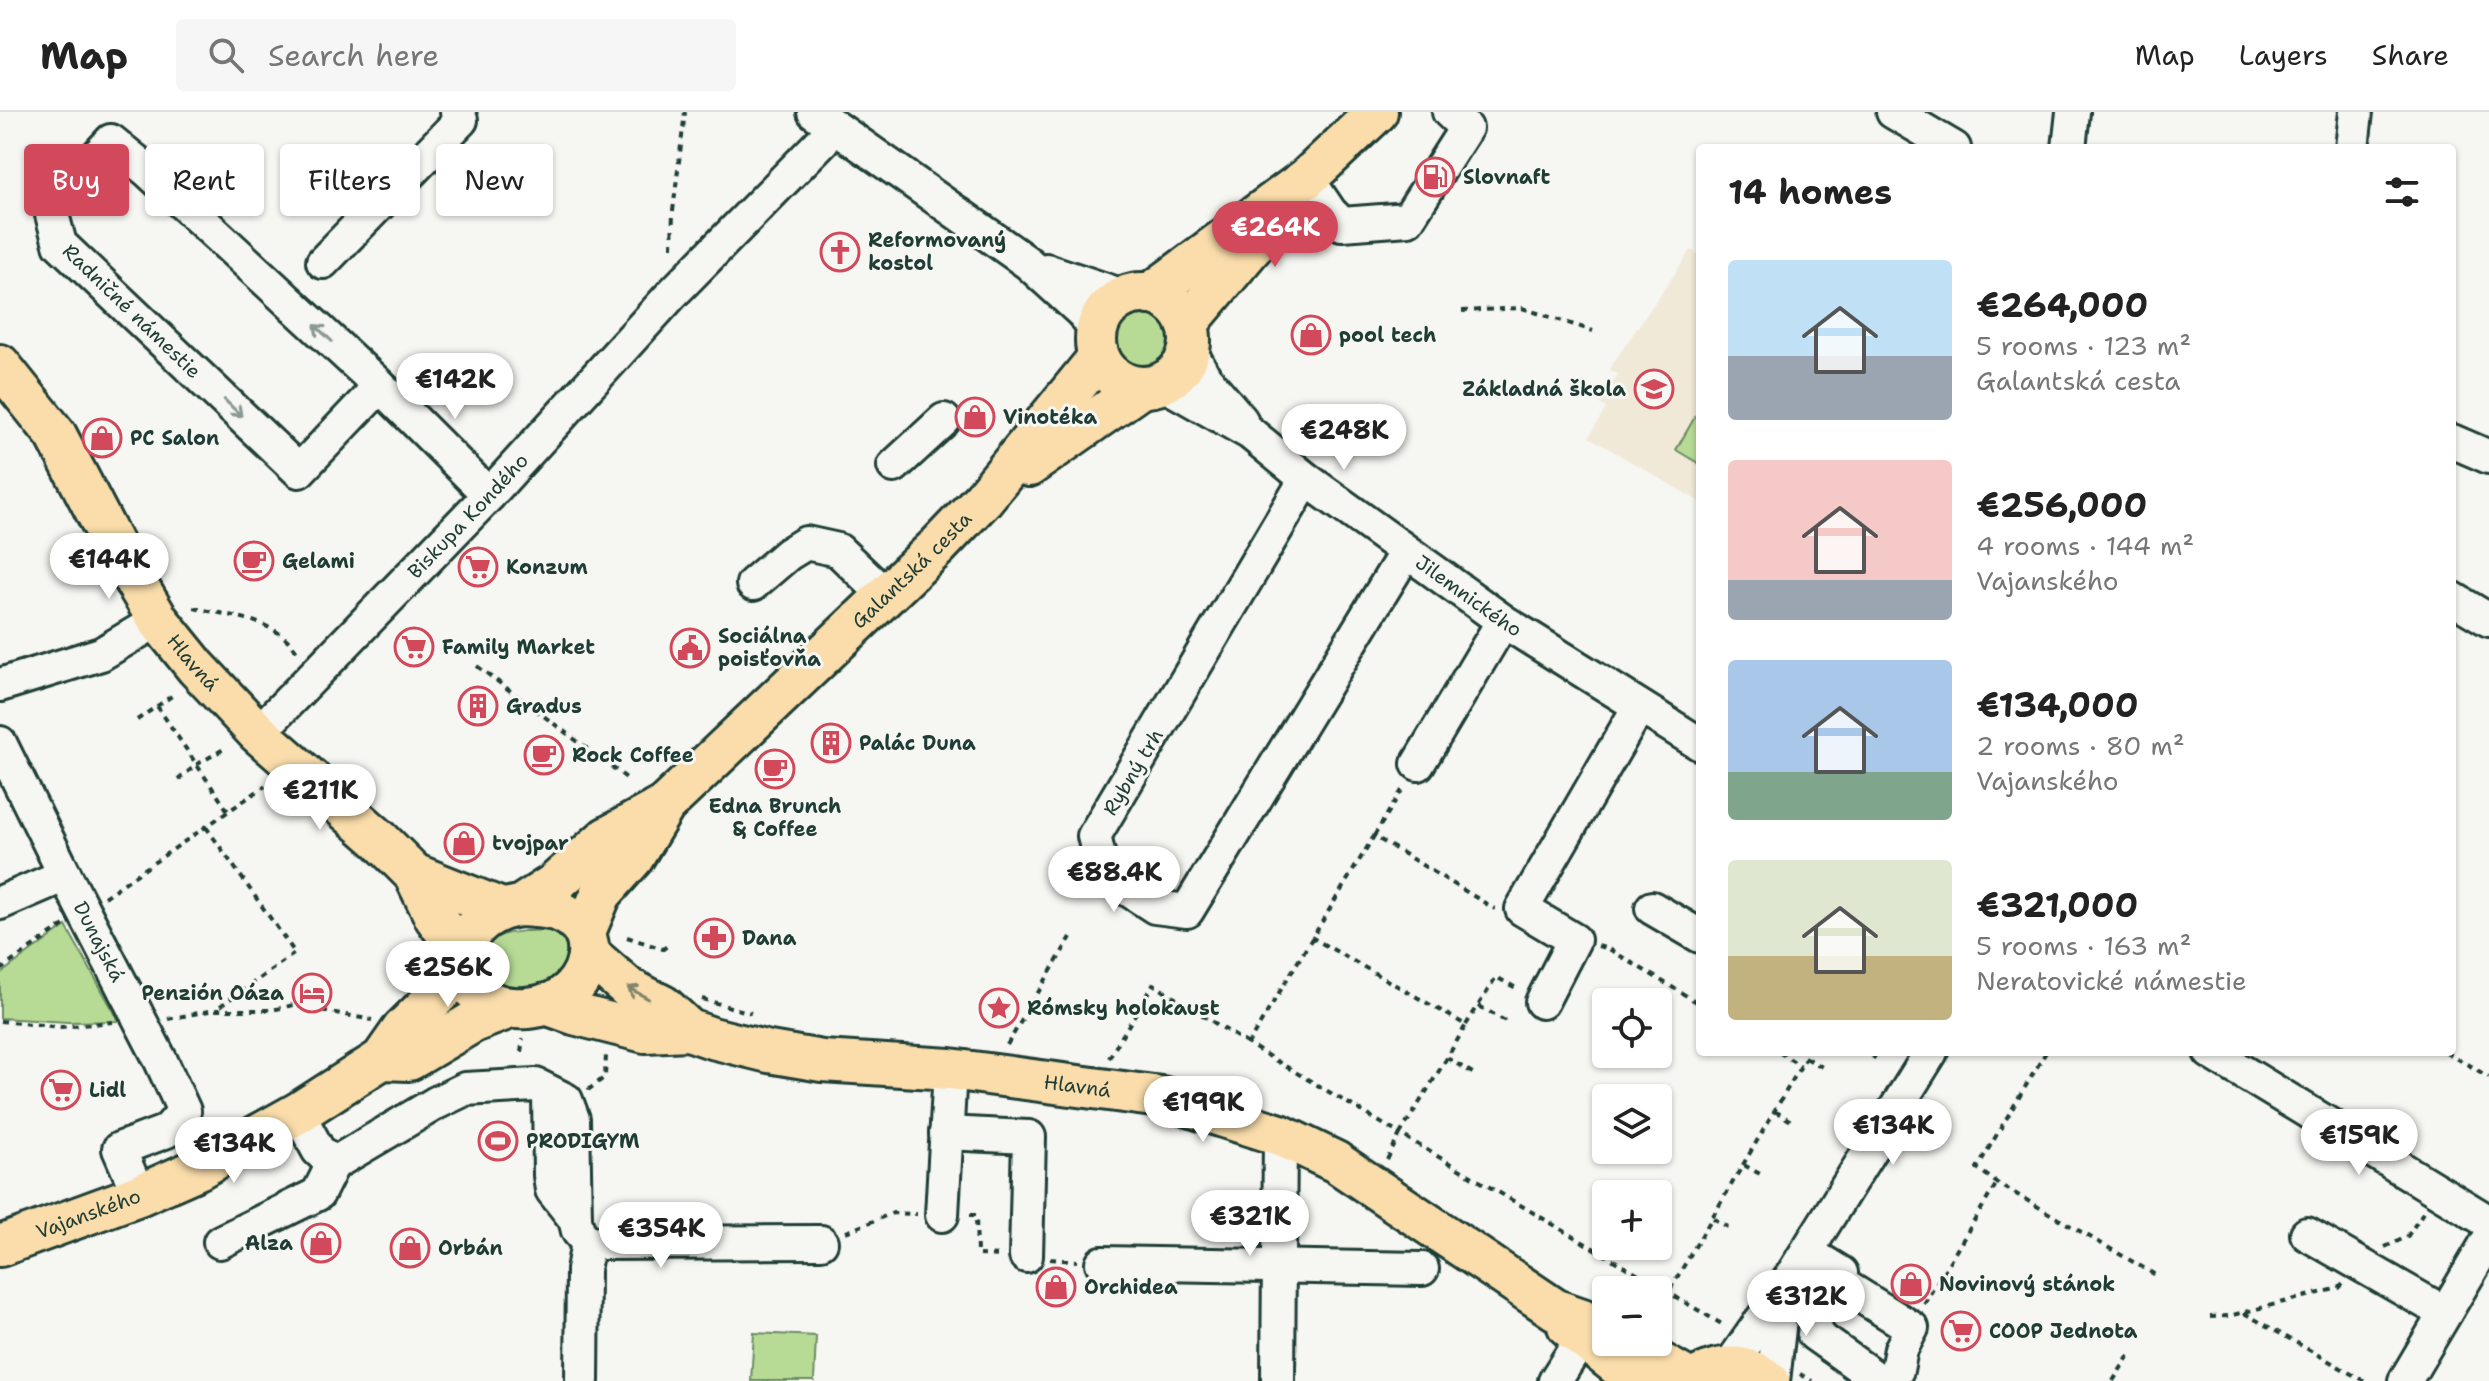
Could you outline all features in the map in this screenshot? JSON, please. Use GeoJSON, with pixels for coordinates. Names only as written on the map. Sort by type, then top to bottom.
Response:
{"type":"FeatureCollection","features":[{"type":"Feature","properties":{"kind":"main road"},"geometry":{"type":"LineString","coordinates":[[1307,178],[1188,336],[1178,371],[1152,385],[1117,379],[1107,370],[1098,344],[1106,312],[1138,296],[1307,178],[1377,112]]}},
{"type":"Feature","properties":{"kind":"main road"},"geometry":{"type":"LineString","coordinates":[[1138,296],[1172,304],[1188,336]]}},
{"type":"Feature","properties":{"kind":"main road","name":"Galantská cesta"},"geometry":{"type":"LineString","coordinates":[[665,805],[983,499],[1098,344]]}},
{"type":"Feature","properties":{"kind":"main road","name":"Hlavná"},"geometry":{"type":"LineString","coordinates":[[0,365],[56,435],[115,548],[176,614],[196,667],[242,740],[380,840],[414,874]]}},
{"type":"Feature","properties":{"kind":"main road","name":"Galantská cesta"},"geometry":{"type":"LineString","coordinates":[[983,499],[1152,385]]}},
{"type":"Feature","properties":{"kind":"main road"},"geometry":{"type":"LineString","coordinates":[[379,1040],[403,1029],[462,962],[470,934],[484,919],[554,884],[606,838],[665,805]]}},
{"type":"Feature","properties":{"kind":"main road"},"geometry":{"type":"LineString","coordinates":[[525,1026],[578,982],[586,968],[587,943],[601,894],[633,858],[665,805]]}},
{"type":"Feature","properties":{"kind":"main road"},"geometry":{"type":"LineString","coordinates":[[414,874],[511,908],[556,911],[573,919],[587,943],[628,988],[663,1006],[689,1030]]}},
{"type":"Feature","properties":{"kind":"main road"},"geometry":{"type":"LineString","coordinates":[[414,874],[462,962],[470,985],[525,1026]]}},
{"type":"Feature","properties":{"kind":"main road"},"geometry":{"type":"LineString","coordinates":[[379,1040],[409,1060],[473,1022],[525,1026],[574,1014],[645,1032],[689,1030]]}},
{"type":"Feature","properties":{"kind":"main road","name":"Hlavná"},"geometry":{"type":"LineString","coordinates":[[689,1030],[769,1052],[822,1061],[950,1069],[1161,1097],[1280,1135],[1336,1162],[1581,1327],[1637,1381]]}},
{"type":"Feature","properties":{"kind":"main road","name":"Vajanského"},"geometry":{"type":"LineString","coordinates":[[0,1246],[139,1195],[198,1169],[298,1113],[379,1040]]}},
{"type":"Feature","properties":{"kind":"main road"},"geometry":{"type":"LineString","coordinates":[[1657,1356],[1705,1376],[1750,1370],[1771,1381]]}},
{"type":"Feature","properties":{"kind":"street"},"geometry":{"type":"LineString","coordinates":[[323,262],[461,120],[457,112]]}},
{"type":"Feature","properties":{"kind":"street"},"geometry":{"type":"LineString","coordinates":[[1307,178],[1342,224],[1408,219],[1466,128],[1449,112]]}},
{"type":"Feature","properties":{"kind":"street"},"geometry":{"type":"LineString","coordinates":[[1893,112],[1941,144]]}},
{"type":"Feature","properties":{"kind":"street"},"geometry":{"type":"LineString","coordinates":[[2069,144],[2073,112]]}},
{"type":"Feature","properties":{"kind":"street"},"geometry":{"type":"LineString","coordinates":[[2352,144],[2356,112]]}},
{"type":"Feature","properties":{"kind":"street"},"geometry":{"type":"LineString","coordinates":[[825,120],[1028,263],[1084,314],[1098,344]]}},
{"type":"Feature","properties":{"kind":"street","name":"Biskupa Kondého"},"geometry":{"type":"LineString","coordinates":[[242,740],[489,495],[825,120]]}},
{"type":"Feature","properties":{"kind":"street","name":"Radničné námestie"},"geometry":{"type":"LineString","coordinates":[[380,386],[299,471],[60,244],[50,207],[111,141],[148,171],[380,386],[489,495]]}},
{"type":"Feature","properties":{"kind":"street"},"geometry":{"type":"LineString","coordinates":[[1028,263],[1138,296]]}},
{"type":"Feature","properties":{"kind":"street","name":"Jilemnického"},"geometry":{"type":"LineString","coordinates":[[1188,336],[1205,378],[1250,433],[1306,479],[1503,621],[1696,742]]}},
{"type":"Feature","properties":{"kind":"street","name":"Jilemnického"},"geometry":{"type":"LineString","coordinates":[[1152,385],[1250,433]]}},
{"type":"Feature","properties":{"kind":"street"},"geometry":{"type":"LineString","coordinates":[[894,466],[944,420]]}},
{"type":"Feature","properties":{"kind":"street"},"geometry":{"type":"LineString","coordinates":[[2456,443],[2489,457]]}},
{"type":"Feature","properties":{"kind":"street","name":"Rybný trh"},"geometry":{"type":"LineString","coordinates":[[1306,479],[1094,836],[1103,873],[1155,907],[1187,911],[1406,552]]}},
{"type":"Feature","properties":{"kind":"street"},"geometry":{"type":"LineString","coordinates":[[753,584],[806,543],[838,550],[885,595]]}},
{"type":"Feature","properties":{"kind":"street"},"geometry":{"type":"LineString","coordinates":[[2456,600],[2489,620]]}},
{"type":"Feature","properties":{"kind":"street"},"geometry":{"type":"LineString","coordinates":[[0,685],[101,654],[176,614]]}},
{"type":"Feature","properties":{"kind":"street"},"geometry":{"type":"LineString","coordinates":[[1418,764],[1503,621]]}},
{"type":"Feature","properties":{"kind":"street"},"geometry":{"type":"LineString","coordinates":[[1542,1002],[1574,940],[1522,909],[1639,707]]}},
{"type":"Feature","properties":{"kind":"street","name":"Dunajská"},"geometry":{"type":"LineString","coordinates":[[0,743],[184,1111],[167,1131],[119,1149],[139,1195]]}},
{"type":"Feature","properties":{"kind":"street"},"geometry":{"type":"LineString","coordinates":[[0,903],[65,875]]}},
{"type":"Feature","properties":{"kind":"street"},"geometry":{"type":"LineString","coordinates":[[1652,908],[1696,934]]}},
{"type":"Feature","properties":{"kind":"street"},"geometry":{"type":"LineString","coordinates":[[2216,1056],[2489,1222]]}},
{"type":"Feature","properties":{"kind":"street"},"geometry":{"type":"LineString","coordinates":[[1705,1376],[1784,1288],[1807,1252],[1907,1057]]}},
{"type":"Feature","properties":{"kind":"street"},"geometry":{"type":"LineString","coordinates":[[942,1215],[950,1069]]}},
{"type":"Feature","properties":{"kind":"street"},"geometry":{"type":"LineString","coordinates":[[220,1242],[318,1194],[333,1164],[436,1103],[465,1089],[536,1085],[558,1096],[573,1119],[583,1270],[582,1381]]}},
{"type":"Feature","properties":{"kind":"street"},"geometry":{"type":"LineString","coordinates":[[298,1113],[318,1150],[333,1164]]}},
{"type":"Feature","properties":{"kind":"street"},"geometry":{"type":"LineString","coordinates":[[946,1133],[1029,1137],[1026,1256]]}},
{"type":"Feature","properties":{"kind":"street"},"geometry":{"type":"LineString","coordinates":[[1278,1381],[1280,1135]]}},
{"type":"Feature","properties":{"kind":"street"},"geometry":{"type":"LineString","coordinates":[[581,1231],[821,1242]]}},
{"type":"Feature","properties":{"kind":"street"},"geometry":{"type":"LineString","coordinates":[[2307,1234],[2445,1313]]}},
{"type":"Feature","properties":{"kind":"street"},"geometry":{"type":"LineString","coordinates":[[2405,1381],[2489,1239]]}},
{"type":"Feature","properties":{"kind":"street"},"geometry":{"type":"LineString","coordinates":[[1807,1252],[1841,1273],[1835,1280],[1818,1304],[1814,1334],[1894,1378],[1901,1349],[1912,1328],[1835,1280]]}},
{"type":"Feature","properties":{"kind":"street"},"geometry":{"type":"LineString","coordinates":[[1102,1263],[1422,1269]]}},
{"type":"Feature","properties":{"kind":"street"},"geometry":{"type":"LineString","coordinates":[[1771,1381],[1784,1288]]}},
{"type":"Feature","properties":{"kind":"street"},"geometry":{"type":"LineString","coordinates":[[1555,1381],[1581,1327]]}},
{"type":"Feature","properties":{"kind":"path"},"geometry":{"type":"LineString","coordinates":[[672,247],[673,211],[685,112]]}},
{"type":"Feature","properties":{"kind":"path"},"geometry":{"type":"LineString","coordinates":[[1462,311],[1522,308],[1593,331]]}},
{"type":"Feature","properties":{"kind":"path"},"geometry":{"type":"LineString","coordinates":[[176,614],[254,621],[290,640],[307,663]]}},
{"type":"Feature","properties":{"kind":"path"},"geometry":{"type":"LineString","coordinates":[[477,666],[629,780]]}},
{"type":"Feature","properties":{"kind":"path"},"geometry":{"type":"LineString","coordinates":[[137,720],[176,693]]}},
{"type":"Feature","properties":{"kind":"path"},"geometry":{"type":"LineString","coordinates":[[157,706],[228,811]]}},
{"type":"Feature","properties":{"kind":"path"},"geometry":{"type":"LineString","coordinates":[[178,780],[196,765],[242,740]]}},
{"type":"Feature","properties":{"kind":"path"},"geometry":{"type":"LineString","coordinates":[[1248,1044],[1418,764]]}},
{"type":"Feature","properties":{"kind":"path"},"geometry":{"type":"LineString","coordinates":[[0,970],[265,786]]}},
{"type":"Feature","properties":{"kind":"path"},"geometry":{"type":"LineString","coordinates":[[206,827],[295,953],[214,1010]]}},
{"type":"Feature","properties":{"kind":"path"},"geometry":{"type":"LineString","coordinates":[[1374,836],[1515,921],[1522,909]]}},
{"type":"Feature","properties":{"kind":"path"},"geometry":{"type":"LineString","coordinates":[[627,937],[663,949],[670,944]]}},
{"type":"Feature","properties":{"kind":"path"},"geometry":{"type":"LineString","coordinates":[[1006,1047],[1071,937]]}},
{"type":"Feature","properties":{"kind":"path"},"geometry":{"type":"LineString","coordinates":[[1311,937],[1466,1025]]}},
{"type":"Feature","properties":{"kind":"path"},"geometry":{"type":"LineString","coordinates":[[1574,940],[1609,949],[1696,1002]]}},
{"type":"Feature","properties":{"kind":"path"},"geometry":{"type":"LineString","coordinates":[[1384,1165],[1496,977],[1542,1002]]}},
{"type":"Feature","properties":{"kind":"path"},"geometry":{"type":"LineString","coordinates":[[1104,1067],[1153,984],[1638,1276]]}},
{"type":"Feature","properties":{"kind":"path"},"geometry":{"type":"LineString","coordinates":[[0,1021],[61,1027],[122,1020],[141,1025],[214,1010],[272,1010],[294,1005],[379,1040]]}},
{"type":"Feature","properties":{"kind":"path"},"geometry":{"type":"LineString","coordinates":[[1479,1006],[1507,1022]]}},
{"type":"Feature","properties":{"kind":"path"},"geometry":{"type":"LineString","coordinates":[[521,1052],[525,1026]]}},
{"type":"Feature","properties":{"kind":"path"},"geometry":{"type":"LineString","coordinates":[[558,1096],[585,1093],[605,1077],[606,1045]]}},
{"type":"Feature","properties":{"kind":"path"},"geometry":{"type":"LineString","coordinates":[[1785,1056],[1801,1066]]}},
{"type":"Feature","properties":{"kind":"path"},"geometry":{"type":"LineString","coordinates":[[2044,1056],[1977,1168],[1997,1183],[2159,1277]]}},
{"type":"Feature","properties":{"kind":"path"},"geometry":{"type":"LineString","coordinates":[[2453,1056],[2489,1077]]}},
{"type":"Feature","properties":{"kind":"path"},"geometry":{"type":"LineString","coordinates":[[1447,1058],[1476,1075]]}},
{"type":"Feature","properties":{"kind":"path"},"geometry":{"type":"LineString","coordinates":[[1672,1287],[1806,1058],[1824,1068]]}},
{"type":"Feature","properties":{"kind":"path"},"geometry":{"type":"LineString","coordinates":[[1775,1111],[1791,1121]]}},
{"type":"Feature","properties":{"kind":"path"},"geometry":{"type":"LineString","coordinates":[[1744,1165],[1760,1174]]}},
{"type":"Feature","properties":{"kind":"path"},"geometry":{"type":"LineString","coordinates":[[1922,1306],[1997,1183]]}},
{"type":"Feature","properties":{"kind":"path"},"geometry":{"type":"LineString","coordinates":[[2384,1247],[2407,1237],[2425,1209]]}},
{"type":"Feature","properties":{"kind":"path"},"geometry":{"type":"LineString","coordinates":[[821,1242],[893,1213],[976,1215],[977,1255],[1102,1263]]}},
{"type":"Feature","properties":{"kind":"path"},"geometry":{"type":"LineString","coordinates":[[1713,1218],[1728,1227]]}},
{"type":"Feature","properties":{"kind":"path"},"geometry":{"type":"LineString","coordinates":[[2210,1317],[2244,1313],[2339,1288]]}},
{"type":"Feature","properties":{"kind":"path"},"geometry":{"type":"LineString","coordinates":[[1672,1296],[1726,1326]]}},
{"type":"Feature","properties":{"kind":"path"},"geometry":{"type":"LineString","coordinates":[[2244,1313],[2364,1381]]}},
{"type":"Feature","properties":{"kind":"path"},"geometry":{"type":"LineString","coordinates":[[2113,1381],[2131,1352]]}},
{"type":"Feature","properties":{"kind":"shaded area","name":"Základná škola"},"geometry":{"type":"Polygon","coordinates":[[[1691,250],[1696,253],[1696,500],[1589,437],[1606,408],[1599,403],[1618,375],[1609,369],[1691,250]]]}},
{"type":"Feature","properties":{"kind":"green space"},"geometry":{"type":"Polygon","coordinates":[[[1143,315],[1162,323],[1170,342],[1162,361],[1143,369],[1124,361],[1116,342],[1124,323],[1143,315]]]}},
{"type":"Feature","properties":{"kind":"green space"},"geometry":{"type":"Polygon","coordinates":[[[1696,415],[1696,462],[1676,450],[1696,415]]]}},
{"type":"Feature","properties":{"kind":"green space"},"geometry":{"type":"Polygon","coordinates":[[[66,926],[119,1021],[0,1018],[0,974],[66,926]]]}},
{"type":"Feature","properties":{"kind":"green space"},"geometry":{"type":"Polygon","coordinates":[[[549,931],[561,938],[568,957],[563,970],[559,976],[540,984],[513,986],[494,980],[484,962],[486,949],[498,936],[549,931]]]}},
{"type":"Feature","properties":{"kind":"green space"},"geometry":{"type":"Polygon","coordinates":[[[754,1333],[816,1336],[814,1381],[751,1381],[754,1333]]]}},
{"type":"Feature","properties":{"kind":"place","name":"Slovnaft"},"geometry":{"type":"Point","coordinates":[1435,177]}},
{"type":"Feature","properties":{"kind":"place","name":"Reformovaný kostol"},"geometry":{"type":"Point","coordinates":[840,252]}},
{"type":"Feature","properties":{"kind":"place","name":"pool tech"},"geometry":{"type":"Point","coordinates":[1311,335]}},
{"type":"Feature","properties":{"kind":"place","name":"Základná škola"},"geometry":{"type":"Point","coordinates":[1654,389]}},
{"type":"Feature","properties":{"kind":"place","name":"Vinotéka"},"geometry":{"type":"Point","coordinates":[975,417]}},
{"type":"Feature","properties":{"kind":"place","name":"PC Salon"},"geometry":{"type":"Point","coordinates":[102,438]}},
{"type":"Feature","properties":{"kind":"place","name":"Gelami"},"geometry":{"type":"Point","coordinates":[254,561]}},
{"type":"Feature","properties":{"kind":"place","name":"Konzum"},"geometry":{"type":"Point","coordinates":[478,567]}},
{"type":"Feature","properties":{"kind":"place","name":"Family Market"},"geometry":{"type":"Point","coordinates":[414,647]}},
{"type":"Feature","properties":{"kind":"place","name":"Sociálna poisťovňa"},"geometry":{"type":"Point","coordinates":[690,648]}},
{"type":"Feature","properties":{"kind":"place","name":"Gradus"},"geometry":{"type":"Point","coordinates":[478,706]}},
{"type":"Feature","properties":{"kind":"place","name":"Palác Duna"},"geometry":{"type":"Point","coordinates":[831,743]}},
{"type":"Feature","properties":{"kind":"place","name":"Rock Coffee"},"geometry":{"type":"Point","coordinates":[544,755]}},
{"type":"Feature","properties":{"kind":"place","name":"Edna Brunch & Coffee"},"geometry":{"type":"Point","coordinates":[775,769]}},
{"type":"Feature","properties":{"kind":"place","name":"tvojpar"},"geometry":{"type":"Point","coordinates":[464,843]}},
{"type":"Feature","properties":{"kind":"place","name":"Dana"},"geometry":{"type":"Point","coordinates":[714,938]}},
{"type":"Feature","properties":{"kind":"place","name":"Penzión Oáza"},"geometry":{"type":"Point","coordinates":[312,993]}},
{"type":"Feature","properties":{"kind":"place","name":"Rómsky holokaust"},"geometry":{"type":"Point","coordinates":[999,1008]}},
{"type":"Feature","properties":{"kind":"place","name":"Lidl"},"geometry":{"type":"Point","coordinates":[61,1090]}},
{"type":"Feature","properties":{"kind":"place","name":"PRODIGYM"},"geometry":{"type":"Point","coordinates":[498,1141]}},
{"type":"Feature","properties":{"kind":"place","name":"Alza"},"geometry":{"type":"Point","coordinates":[321,1243]}},
{"type":"Feature","properties":{"kind":"place","name":"Orbán"},"geometry":{"type":"Point","coordinates":[410,1248]}},
{"type":"Feature","properties":{"kind":"place","name":"Novinový stánok"},"geometry":{"type":"Point","coordinates":[1911,1284]}},
{"type":"Feature","properties":{"kind":"place","name":"Orchidea"},"geometry":{"type":"Point","coordinates":[1056,1287]}},
{"type":"Feature","properties":{"kind":"place","name":"COOP Jednota"},"geometry":{"type":"Point","coordinates":[1961,1331]}}]}
